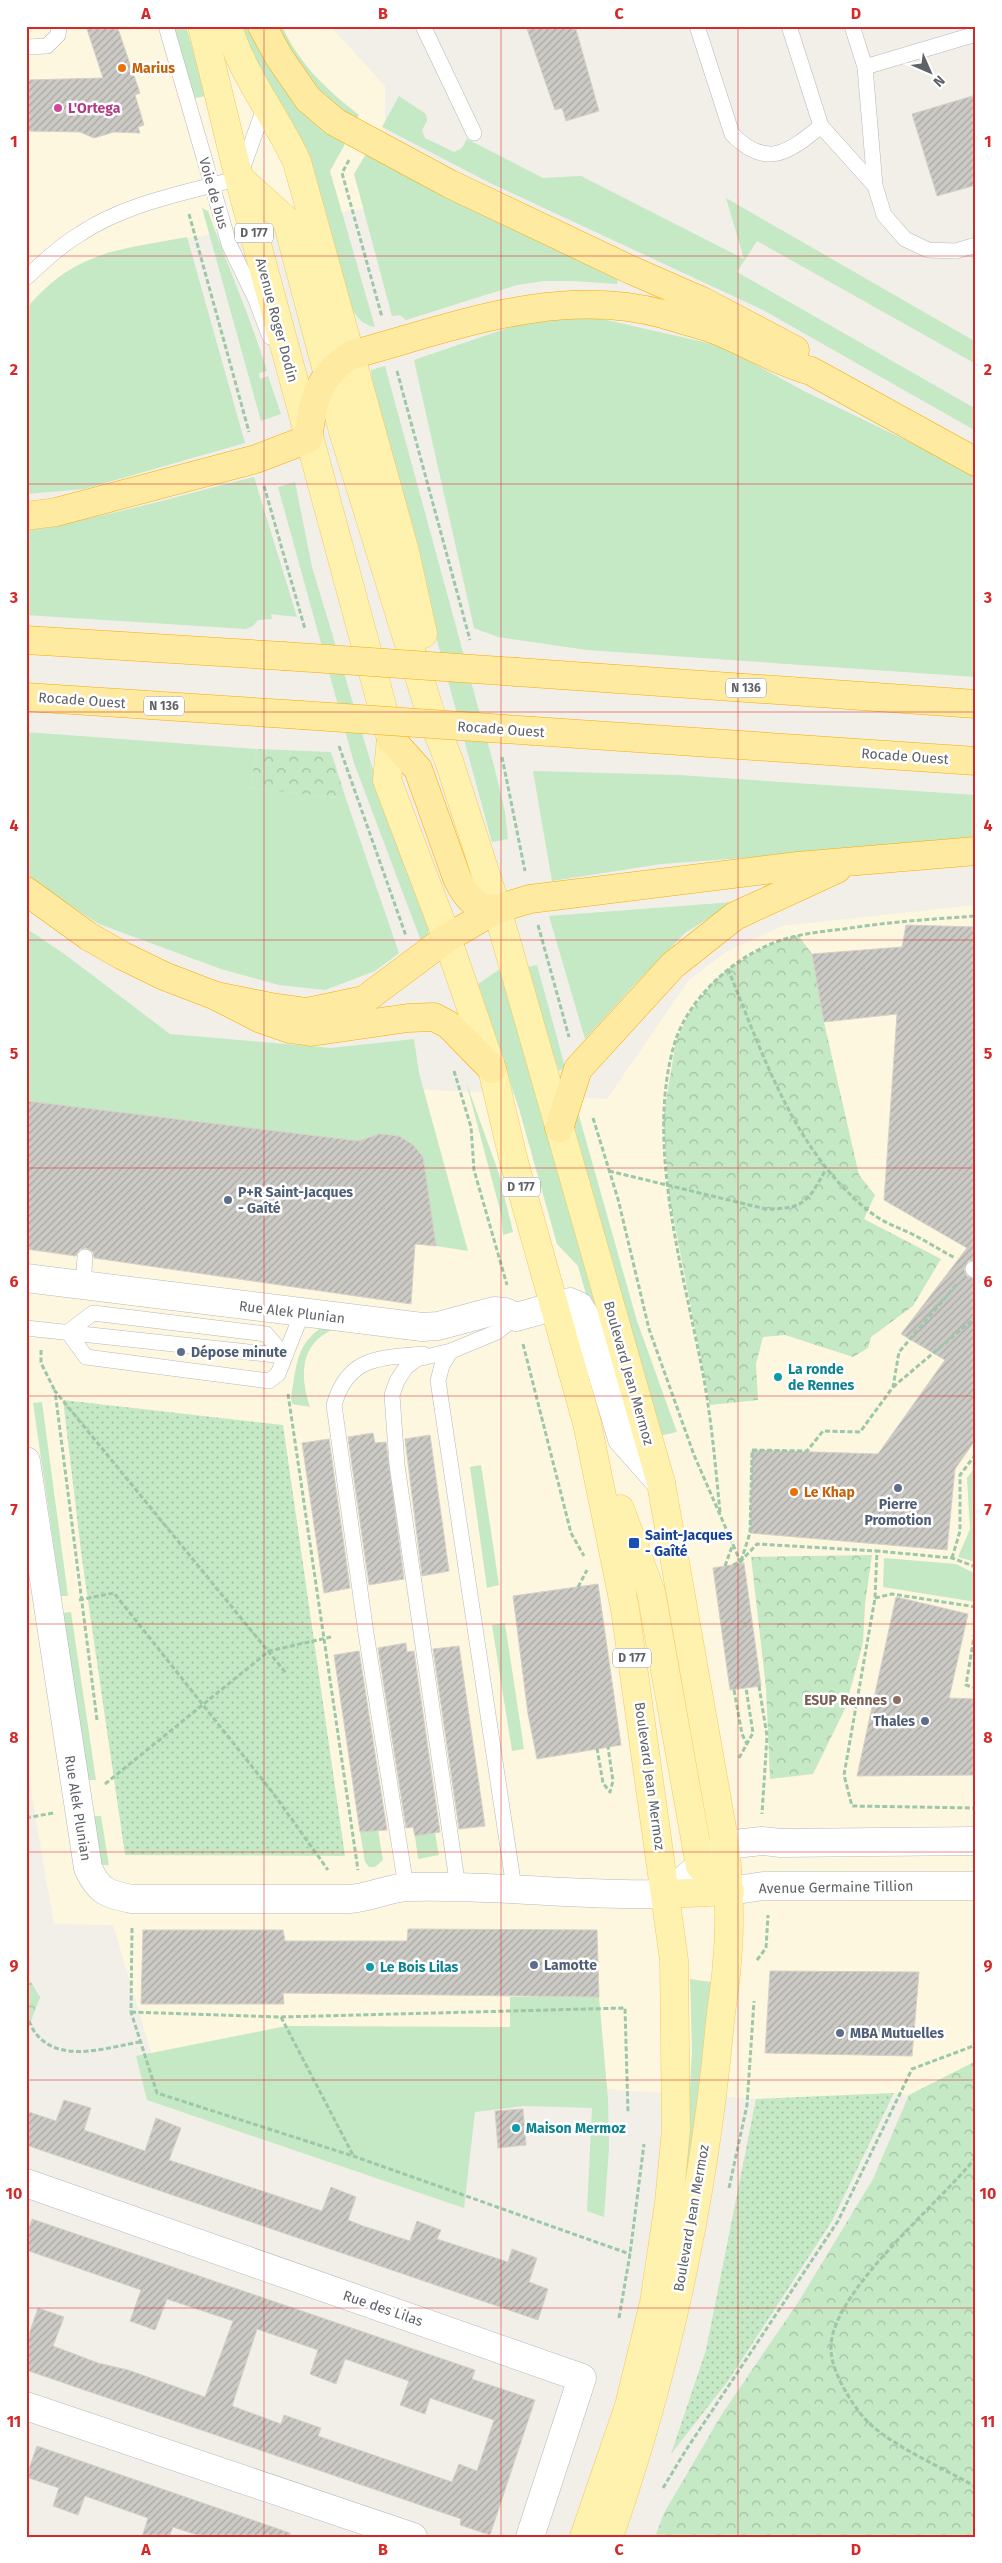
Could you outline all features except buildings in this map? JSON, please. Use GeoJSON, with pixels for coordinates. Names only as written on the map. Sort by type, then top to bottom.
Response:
{"type":"FeatureCollection","features":[{"type":"Feature","properties":{"kind":"highway"},"geometry":{"type":"LineString","coordinates":[[262,26],[279,56],[308,99],[335,122],[450,184],[726,312],[793,348],[811,371]]}},
{"type":"Feature","properties":{"kind":"highway"},"geometry":{"type":"LineString","coordinates":[[26,516],[56,512],[256,459],[308,439],[313,403],[328,374],[351,355],[520,310],[563,304],[606,304],[660,314],[710,328],[785,364],[811,371],[976,462]]}},
{"type":"Feature","properties":{"kind":"highway","name":"N 136"},"geometry":{"type":"LineString","coordinates":[[26,640],[976,704]]}},
{"type":"Feature","properties":{"kind":"highway","name":"Rocade Ouest"},"geometry":{"type":"LineString","coordinates":[[26,697],[976,761]]}},
{"type":"Feature","properties":{"kind":"highway"},"geometry":{"type":"LineString","coordinates":[[391,739],[418,769],[457,878],[465,895],[475,904],[485,909],[497,909]]}},
{"type":"Feature","properties":{"kind":"highway"},"geometry":{"type":"LineString","coordinates":[[216,996],[307,1012],[364,1000],[448,938],[497,909],[530,899],[856,860],[976,851]]}},
{"type":"Feature","properties":{"kind":"highway"},"geometry":{"type":"LineString","coordinates":[[559,1128],[578,1068],[673,965],[735,916],[856,860]]}},
{"type":"Feature","properties":{"kind":"highway"},"geometry":{"type":"LineString","coordinates":[[26,891],[88,936],[124,956],[164,976],[216,996],[260,1019],[290,1030],[311,1032],[408,1018],[434,1017],[449,1025],[492,1069]]}},
{"type":"Feature","properties":{"kind":"main road","name":"Avenue Roger Dodin"},"geometry":{"type":"LineString","coordinates":[[202,26],[239,178],[308,439]]}},
{"type":"Feature","properties":{"kind":"main road"},"geometry":{"type":"LineString","coordinates":[[228,26],[235,51],[283,132],[297,162],[405,552],[449,761]]}},
{"type":"Feature","properties":{"kind":"main road"},"geometry":{"type":"LineString","coordinates":[[239,178],[287,221],[343,431],[431,715],[449,761]]}},
{"type":"Feature","properties":{"kind":"main road"},"geometry":{"type":"LineString","coordinates":[[308,439],[343,431]]}},
{"type":"Feature","properties":{"kind":"main road","name":"D 177"},"geometry":{"type":"LineString","coordinates":[[308,439],[391,739],[387,780],[448,938]]}},
{"type":"Feature","properties":{"kind":"main road","name":"Boulevard Jean Mermoz"},"geometry":{"type":"LineString","coordinates":[[449,761],[497,909],[661,1483],[725,1845],[730,1892],[727,1962],[715,2076],[688,2242],[657,2386],[632,2470],[609,2537]]}},
{"type":"Feature","properties":{"kind":"main road","name":"Boulevard Jean Mermoz"},"geometry":{"type":"LineString","coordinates":[[448,938],[492,1069],[514,1162],[587,1423],[625,1609],[667,1894],[674,1960],[676,2130],[669,2203],[654,2303],[629,2406],[584,2537]]}},
{"type":"Feature","properties":{"kind":"main road","name":"Boulevard Jean Mermoz"},"geometry":{"type":"LineString","coordinates":[[587,1423],[651,1592],[700,1866]]}},
{"type":"Feature","properties":{"kind":"main road"},"geometry":{"type":"LineString","coordinates":[[700,1866],[730,1892]]}},
{"type":"Feature","properties":{"kind":"main road","name":"Avenue Germaine Tillion"},"geometry":{"type":"LineString","coordinates":[[667,1894],[730,1892]]}},
{"type":"Feature","properties":{"kind":"street","name":"Rue Alek Plunian"},"geometry":{"type":"LineString","coordinates":[[26,1278],[422,1327],[438,1326],[494,1311],[505,1312],[516,1317]]}},
{"type":"Feature","properties":{"kind":"street"},"geometry":{"type":"LineString","coordinates":[[516,1317],[570,1302],[579,1306],[585,1316],[622,1439],[661,1483]]}},
{"type":"Feature","properties":{"kind":"street","name":"Rue Alek Plunian"},"geometry":{"type":"LineString","coordinates":[[26,1461],[88,1868],[99,1888],[107,1894],[132,1899],[356,1898],[406,1887],[514,1888],[667,1894]]}},
{"type":"Feature","properties":{"kind":"street"},"geometry":{"type":"LineString","coordinates":[[667,1894],[725,1845],[762,1841],[781,1843],[976,1841]]}},
{"type":"Feature","properties":{"kind":"street","name":"Avenue Germaine Tillion"},"geometry":{"type":"LineString","coordinates":[[730,1892],[763,1886],[976,1886]]}},
{"type":"Feature","properties":{"kind":"street","name":"Rue des Lilas"},"geometry":{"type":"LineString","coordinates":[[26,2183],[582,2378],[530,2537]]}},
{"type":"Feature","properties":{"kind":"street"},"geometry":{"type":"LineString","coordinates":[[26,2406],[413,2537]]}},
{"type":"Feature","properties":{"kind":"lane"},"geometry":{"type":"LineString","coordinates":[[26,47],[47,46],[58,35],[59,26]]}},
{"type":"Feature","properties":{"kind":"lane","name":"Voie de bus"},"geometry":{"type":"LineString","coordinates":[[166,26],[229,244],[256,300],[308,439]]}},
{"type":"Feature","properties":{"kind":"lane"},"geometry":{"type":"LineString","coordinates":[[423,26],[474,133]]}},
{"type":"Feature","properties":{"kind":"lane"},"geometry":{"type":"LineString","coordinates":[[697,26],[732,134],[745,147],[760,154],[774,155],[787,151],[821,126]]}},
{"type":"Feature","properties":{"kind":"lane"},"geometry":{"type":"LineString","coordinates":[[789,26],[821,126],[875,186]]}},
{"type":"Feature","properties":{"kind":"lane"},"geometry":{"type":"LineString","coordinates":[[852,26],[865,67],[875,186],[884,215],[905,239],[928,250],[956,251],[976,245]]}},
{"type":"Feature","properties":{"kind":"lane"},"geometry":{"type":"LineString","coordinates":[[865,67],[976,34]]}},
{"type":"Feature","properties":{"kind":"lane"},"geometry":{"type":"LineString","coordinates":[[26,278],[81,233],[106,219],[183,193],[239,178],[266,103]]}},
{"type":"Feature","properties":{"kind":"lane"},"geometry":{"type":"LineString","coordinates":[[26,266],[44,262]]}},
{"type":"Feature","properties":{"kind":"lane"},"geometry":{"type":"LineString","coordinates":[[83,1284],[85,1257]]}},
{"type":"Feature","properties":{"kind":"lane"},"geometry":{"type":"LineString","coordinates":[[68,1332],[93,1313],[266,1334],[285,1356]]}},
{"type":"Feature","properties":{"kind":"lane"},"geometry":{"type":"LineString","coordinates":[[68,1332],[86,1357],[269,1381],[278,1374],[302,1313]]}},
{"type":"Feature","properties":{"kind":"lane"},"geometry":{"type":"LineString","coordinates":[[458,1888],[397,1465],[392,1395],[397,1381],[406,1367],[417,1360],[452,1351],[497,1332],[516,1317]]}},
{"type":"Feature","properties":{"kind":"lane"},"geometry":{"type":"LineString","coordinates":[[26,1328],[285,1356]]}},
{"type":"Feature","properties":{"kind":"lane"},"geometry":{"type":"LineString","coordinates":[[406,1887],[366,1633],[334,1405],[338,1392],[347,1379],[358,1367],[374,1359],[452,1351]]}},
{"type":"Feature","properties":{"kind":"lane"},"geometry":{"type":"LineString","coordinates":[[452,1351],[442,1365],[438,1381],[514,1888]]}},
{"type":"Feature","properties":{"kind":"path"},"geometry":{"type":"LineString","coordinates":[[361,137],[342,173],[473,649]]}},
{"type":"Feature","properties":{"kind":"path"},"geometry":{"type":"LineString","coordinates":[[183,193],[256,459]]}},
{"type":"Feature","properties":{"kind":"path"},"geometry":{"type":"LineString","coordinates":[[501,753],[530,899],[578,1068]]}},
{"type":"Feature","properties":{"kind":"path"},"geometry":{"type":"LineString","coordinates":[[721,1515],[710,1405],[674,1227],[668,1184],[663,1119],[676,1041],[690,1012],[714,982],[728,969],[764,948],[798,935],[891,922],[976,916]]}},
{"type":"Feature","properties":{"kind":"path"},"geometry":{"type":"LineString","coordinates":[[728,969],[791,1116],[826,1169],[852,1196],[876,1216],[926,1241],[974,1270],[957,1283],[899,1352],[893,1387]]}},
{"type":"Feature","properties":{"kind":"path"},"geometry":{"type":"LineString","coordinates":[[452,1066],[471,1127],[474,1170],[516,1317],[571,1533],[584,1558]]}},
{"type":"Feature","properties":{"kind":"path"},"geometry":{"type":"LineString","coordinates":[[592,1115],[609,1170],[649,1329],[694,1455],[741,1562]]}},
{"type":"Feature","properties":{"kind":"path"},"geometry":{"type":"LineString","coordinates":[[609,1170],[766,1208],[789,1209],[806,1201],[826,1169]]}},
{"type":"Feature","properties":{"kind":"path"},"geometry":{"type":"LineString","coordinates":[[741,1562],[750,1533],[752,1450],[807,1451],[823,1431],[860,1432],[893,1387],[976,1317]]}},
{"type":"Feature","properties":{"kind":"path"},"geometry":{"type":"LineString","coordinates":[[289,1388],[287,1397],[322,1637],[356,1898]]}},
{"type":"Feature","properties":{"kind":"path"},"geometry":{"type":"LineString","coordinates":[[97,1726],[55,1390],[286,1673]]}},
{"type":"Feature","properties":{"kind":"path"},"geometry":{"type":"LineString","coordinates":[[952,1558],[960,1531],[960,1475],[976,1454]]}},
{"type":"Feature","properties":{"kind":"path"},"geometry":{"type":"LineString","coordinates":[[725,1566],[733,1543]]}},
{"type":"Feature","properties":{"kind":"path"},"geometry":{"type":"LineString","coordinates":[[733,1565],[741,1562],[757,1544],[877,1551],[952,1558],[976,1567]]}},
{"type":"Feature","properties":{"kind":"path"},"geometry":{"type":"LineString","coordinates":[[877,1551],[875,1598],[844,1776],[852,1806],[976,1808]]}},
{"type":"Feature","properties":{"kind":"path"},"geometry":{"type":"LineString","coordinates":[[578,1587],[589,1566]]}},
{"type":"Feature","properties":{"kind":"path"},"geometry":{"type":"LineString","coordinates":[[49,1608],[80,1599],[114,1593],[356,1898]]}},
{"type":"Feature","properties":{"kind":"path"},"geometry":{"type":"LineString","coordinates":[[875,1598],[892,1594],[976,1607]]}},
{"type":"Feature","properties":{"kind":"path"},"geometry":{"type":"LineString","coordinates":[[745,1622],[745,1628]]}},
{"type":"Feature","properties":{"kind":"path"},"geometry":{"type":"LineString","coordinates":[[976,1625],[966,1685],[976,1688]]}},
{"type":"Feature","properties":{"kind":"path"},"geometry":{"type":"LineString","coordinates":[[104,1775],[106,1784],[269,1651],[331,1636]]}},
{"type":"Feature","properties":{"kind":"path"},"geometry":{"type":"LineString","coordinates":[[759,1686],[767,1736],[762,1798]]}},
{"type":"Feature","properties":{"kind":"path"},"geometry":{"type":"LineString","coordinates":[[739,1758],[753,1733],[746,1688]]}},
{"type":"Feature","properties":{"kind":"path"},"geometry":{"type":"LineString","coordinates":[[734,1690],[742,1734],[747,1744]]}},
{"type":"Feature","properties":{"kind":"path"},"geometry":{"type":"LineString","coordinates":[[597,1748],[603,1782],[610,1792],[613,1781],[608,1747]]}},
{"type":"Feature","properties":{"kind":"path"},"geometry":{"type":"LineString","coordinates":[[756,1967],[756,1960],[766,1948],[768,1915],[763,1886]]}},
{"type":"Feature","properties":{"kind":"path"},"geometry":{"type":"LineString","coordinates":[[132,1899],[131,2012],[157,2093],[353,2156],[630,2254]]}},
{"type":"Feature","properties":{"kind":"path"},"geometry":{"type":"LineString","coordinates":[[748,2079],[754,1991]]}},
{"type":"Feature","properties":{"kind":"path"},"geometry":{"type":"LineString","coordinates":[[131,2012],[280,2017],[624,2008],[628,2114]]}},
{"type":"Feature","properties":{"kind":"path"},"geometry":{"type":"LineString","coordinates":[[26,2014],[36,2035],[56,2048],[81,2052],[140,2042]]}},
{"type":"Feature","properties":{"kind":"path"},"geometry":{"type":"LineString","coordinates":[[280,2017],[353,2156]]}},
{"type":"Feature","properties":{"kind":"path"},"geometry":{"type":"LineString","coordinates":[[663,2488],[686,2450],[838,2221],[912,2070],[976,2045]]}},
{"type":"Feature","properties":{"kind":"path"},"geometry":{"type":"LineString","coordinates":[[618,2322],[630,2254],[644,2140]]}},
{"type":"Feature","properties":{"kind":"path"},"geometry":{"type":"LineString","coordinates":[[976,2157],[958,2179],[862,2281],[836,2326],[831,2344],[831,2356],[841,2382],[854,2405],[870,2423],[898,2443],[976,2487]]}},
{"type":"Feature","properties":{"kind":"shaded area"},"geometry":{"type":"Polygon","coordinates":[[[26,26],[330,26],[385,86],[385,205],[107,252],[34,300],[26,309],[26,26]]]}},
{"type":"Feature","properties":{"kind":"shaded area"},"geometry":{"type":"Polygon","coordinates":[[[976,905],[976,2061],[909,2095],[894,2093],[756,2099],[470,2080],[155,2065],[113,1925],[54,1924],[26,1761],[26,1059],[298,1083],[607,1099],[689,980],[726,952],[782,926],[976,905]]]}},
{"type":"Feature","properties":{"kind":"green space"},"geometry":{"type":"Polygon","coordinates":[[[170,26],[186,26],[206,96],[190,99],[170,26]]]}},
{"type":"Feature","properties":{"kind":"green space"},"geometry":{"type":"Polygon","coordinates":[[[251,26],[326,132],[345,144],[330,171],[375,327],[359,319],[349,303],[238,31],[251,26]]]}},
{"type":"Feature","properties":{"kind":"green space"},"geometry":{"type":"Polygon","coordinates":[[[273,26],[282,26],[305,64],[325,86],[359,115],[357,118],[344,113],[323,98],[273,26]]]}},
{"type":"Feature","properties":{"kind":"green space"},"geometry":{"type":"Polygon","coordinates":[[[399,96],[426,114],[427,121],[422,130],[425,138],[454,152],[462,148],[467,139],[543,178],[581,176],[744,259],[726,198],[976,342],[976,364],[757,241],[737,272],[976,409],[976,431],[763,310],[488,182],[382,127],[399,96]]]}},
{"type":"Feature","properties":{"kind":"green space"},"geometry":{"type":"Polygon","coordinates":[[[367,152],[619,275],[617,284],[544,281],[517,285],[406,320],[400,315],[392,316],[354,174],[367,152]]]}},
{"type":"Feature","properties":{"kind":"green space"},"geometry":{"type":"Polygon","coordinates":[[[202,208],[208,211],[267,371],[259,373],[260,379],[268,376],[281,414],[261,421],[202,208]]]}},
{"type":"Feature","properties":{"kind":"green space"},"geometry":{"type":"Polygon","coordinates":[[[187,237],[245,443],[84,489],[26,494],[26,309],[62,275],[80,264],[118,250],[187,237]]]}},
{"type":"Feature","properties":{"kind":"green space"},"geometry":{"type":"Polygon","coordinates":[[[543,316],[602,319],[721,346],[804,391],[926,450],[976,477],[976,677],[587,650],[498,637],[474,628],[414,360],[543,316]]]}},
{"type":"Feature","properties":{"kind":"green space"},"geometry":{"type":"Polygon","coordinates":[[[385,366],[494,766],[505,812],[508,839],[492,842],[367,384],[372,380],[371,370],[385,366]]]}},
{"type":"Feature","properties":{"kind":"green space"},"geometry":{"type":"Polygon","coordinates":[[[254,477],[297,617],[271,614],[272,619],[258,620],[253,626],[246,629],[26,615],[26,528],[112,513],[254,477]]]}},
{"type":"Feature","properties":{"kind":"green space"},"geometry":{"type":"Polygon","coordinates":[[[295,482],[312,567],[374,773],[429,930],[427,937],[421,941],[354,763],[278,487],[295,482]]]}},
{"type":"Feature","properties":{"kind":"green space"},"geometry":{"type":"Polygon","coordinates":[[[26,732],[257,749],[250,788],[346,799],[399,953],[375,971],[325,990],[279,985],[221,969],[99,924],[26,877],[26,732]]]}},
{"type":"Feature","properties":{"kind":"green space"},"geometry":{"type":"Polygon","coordinates":[[[257,749],[331,752],[346,799],[250,788],[257,749]]]}},
{"type":"Feature","properties":{"kind":"green space"},"geometry":{"type":"Polygon","coordinates":[[[533,771],[678,775],[976,795],[976,841],[661,864],[552,881],[533,771]]]}},
{"type":"Feature","properties":{"kind":"green space"},"geometry":{"type":"Polygon","coordinates":[[[734,902],[685,933],[585,1039],[549,916],[734,902]]]}},
{"type":"Feature","properties":{"kind":"green space"},"geometry":{"type":"Polygon","coordinates":[[[26,928],[67,956],[170,1034],[331,1048],[414,1039],[419,1073],[468,1251],[436,1246],[413,1145],[399,1137],[381,1135],[359,1141],[26,1101],[26,928]]]}},
{"type":"Feature","properties":{"kind":"green space"},"geometry":{"type":"Polygon","coordinates":[[[798,935],[812,954],[824,1022],[859,1175],[875,1195],[864,1219],[941,1259],[913,1306],[871,1337],[868,1348],[853,1357],[785,1335],[763,1337],[756,1364],[758,1400],[710,1405],[669,1195],[663,1119],[676,1041],[690,1012],[713,982],[728,969],[764,947],[798,935]]]}},
{"type":"Feature","properties":{"kind":"green space"},"geometry":{"type":"Polygon","coordinates":[[[537,965],[565,1067],[559,1071],[525,968],[537,965]]]}},
{"type":"Feature","properties":{"kind":"green space"},"geometry":{"type":"Polygon","coordinates":[[[500,969],[597,1310],[591,1312],[578,1266],[557,1244],[519,1109],[478,984],[500,969]]]}},
{"type":"Feature","properties":{"kind":"green space"},"geometry":{"type":"Polygon","coordinates":[[[466,1082],[499,1174],[513,1232],[503,1235],[501,1214],[466,1082]]]}},
{"type":"Feature","properties":{"kind":"green space"},"geometry":{"type":"Polygon","coordinates":[[[576,1105],[637,1321],[677,1432],[659,1436],[575,1140],[573,1118],[576,1105]]]}},
{"type":"Feature","properties":{"kind":"green space"},"geometry":{"type":"Polygon","coordinates":[[[331,1322],[334,1329],[314,1343],[308,1352],[305,1362],[305,1384],[310,1407],[292,1404],[291,1398],[300,1353],[311,1336],[331,1322]]]}},
{"type":"Feature","properties":{"kind":"green space"},"geometry":{"type":"Polygon","coordinates":[[[63,1400],[283,1425],[345,1856],[125,1855],[82,1559],[63,1400]]]}},
{"type":"Feature","properties":{"kind":"green space"},"geometry":{"type":"Polygon","coordinates":[[[42,1402],[68,1596],[61,1596],[33,1403],[42,1402]]]}},
{"type":"Feature","properties":{"kind":"green space"},"geometry":{"type":"Polygon","coordinates":[[[481,1465],[499,1585],[487,1588],[470,1467],[481,1465]]]}},
{"type":"Feature","properties":{"kind":"green space"},"geometry":{"type":"Polygon","coordinates":[[[976,1466],[976,1562],[958,1557],[970,1529],[967,1478],[976,1466]]]}},
{"type":"Feature","properties":{"kind":"green space"},"geometry":{"type":"Polygon","coordinates":[[[872,1555],[865,1604],[863,1643],[845,1709],[813,1774],[770,1779],[766,1688],[751,1557],[872,1555]]]}},
{"type":"Feature","properties":{"kind":"green space"},"geometry":{"type":"Polygon","coordinates":[[[884,1558],[956,1564],[976,1574],[976,1602],[883,1587],[884,1558]]]}},
{"type":"Feature","properties":{"kind":"green space"},"geometry":{"type":"Polygon","coordinates":[[[71,1612],[96,1780],[87,1780],[62,1613],[71,1612]]]}},
{"type":"Feature","properties":{"kind":"green space"},"geometry":{"type":"Polygon","coordinates":[[[505,1623],[524,1749],[512,1751],[492,1625],[505,1623]]]}},
{"type":"Feature","properties":{"kind":"green space"},"geometry":{"type":"Polygon","coordinates":[[[93,1816],[101,1816],[109,1865],[100,1865],[93,1816]]]}},
{"type":"Feature","properties":{"kind":"green space"},"geometry":{"type":"Polygon","coordinates":[[[378,1830],[383,1860],[375,1867],[369,1867],[365,1862],[360,1832],[378,1830]]]}},
{"type":"Feature","properties":{"kind":"green space"},"geometry":{"type":"Polygon","coordinates":[[[435,1833],[439,1855],[418,1859],[415,1836],[435,1833]]]}},
{"type":"Feature","properties":{"kind":"green space"},"geometry":{"type":"Polygon","coordinates":[[[26,1974],[40,1997],[26,2034],[26,1974]]]}},
{"type":"Feature","properties":{"kind":"green space"},"geometry":{"type":"Polygon","coordinates":[[[690,1979],[711,1982],[688,2181],[685,2181],[692,2051],[690,1979]]]}},
{"type":"Feature","properties":{"kind":"green space"},"geometry":{"type":"Polygon","coordinates":[[[510,1997],[599,1997],[608,2099],[609,2148],[604,2217],[587,2211],[592,2108],[524,2106],[475,2112],[464,2208],[147,2100],[136,2056],[286,2026],[510,2027],[510,1997]]]}},
{"type":"Feature","properties":{"kind":"green space"},"geometry":{"type":"Polygon","coordinates":[[[976,2061],[976,2537],[655,2537],[664,2513],[722,2414],[799,2301],[873,2179],[909,2095],[976,2061]]]}},
{"type":"Feature","properties":{"kind":"green space"},"geometry":{"type":"Polygon","coordinates":[[[894,2093],[832,2221],[728,2381],[671,2454],[706,2350],[756,2099],[894,2093]]]}},
{"type":"Feature","properties":{"kind":"place","name":"Marius"},"geometry":{"type":"Point","coordinates":[122,68]}},
{"type":"Feature","properties":{"kind":"place","name":"L'Ortega"},"geometry":{"type":"Point","coordinates":[58,108]}},
{"type":"Feature","properties":{"kind":"place","name":"P+R Saint-Jacques - Gaîté"},"geometry":{"type":"Point","coordinates":[228,1200]}},
{"type":"Feature","properties":{"kind":"place","name":"Dépose minute"},"geometry":{"type":"Point","coordinates":[181,1352]}},
{"type":"Feature","properties":{"kind":"place","name":"La ronde de Rennes"},"geometry":{"type":"Point","coordinates":[778,1377]}},
{"type":"Feature","properties":{"kind":"place","name":"Pierre Promotion"},"geometry":{"type":"Point","coordinates":[898,1488]}},
{"type":"Feature","properties":{"kind":"place","name":"Le Khap"},"geometry":{"type":"Point","coordinates":[794,1492]}},
{"type":"Feature","properties":{"kind":"place","name":"Saint-Jacques - Gaîté"},"geometry":{"type":"Point","coordinates":[634,1543]}},
{"type":"Feature","properties":{"kind":"place","name":"ESUP Rennes"},"geometry":{"type":"Point","coordinates":[897,1700]}},
{"type":"Feature","properties":{"kind":"place","name":"Thales"},"geometry":{"type":"Point","coordinates":[925,1721]}},
{"type":"Feature","properties":{"kind":"place","name":"Lamotte"},"geometry":{"type":"Point","coordinates":[534,1965]}},
{"type":"Feature","properties":{"kind":"place","name":"Le Bois Lilas"},"geometry":{"type":"Point","coordinates":[370,1967]}},
{"type":"Feature","properties":{"kind":"place","name":"MBA Mutuelles"},"geometry":{"type":"Point","coordinates":[840,2033]}},
{"type":"Feature","properties":{"kind":"place","name":"Maison Mermoz"},"geometry":{"type":"Point","coordinates":[516,2128]}}]}
